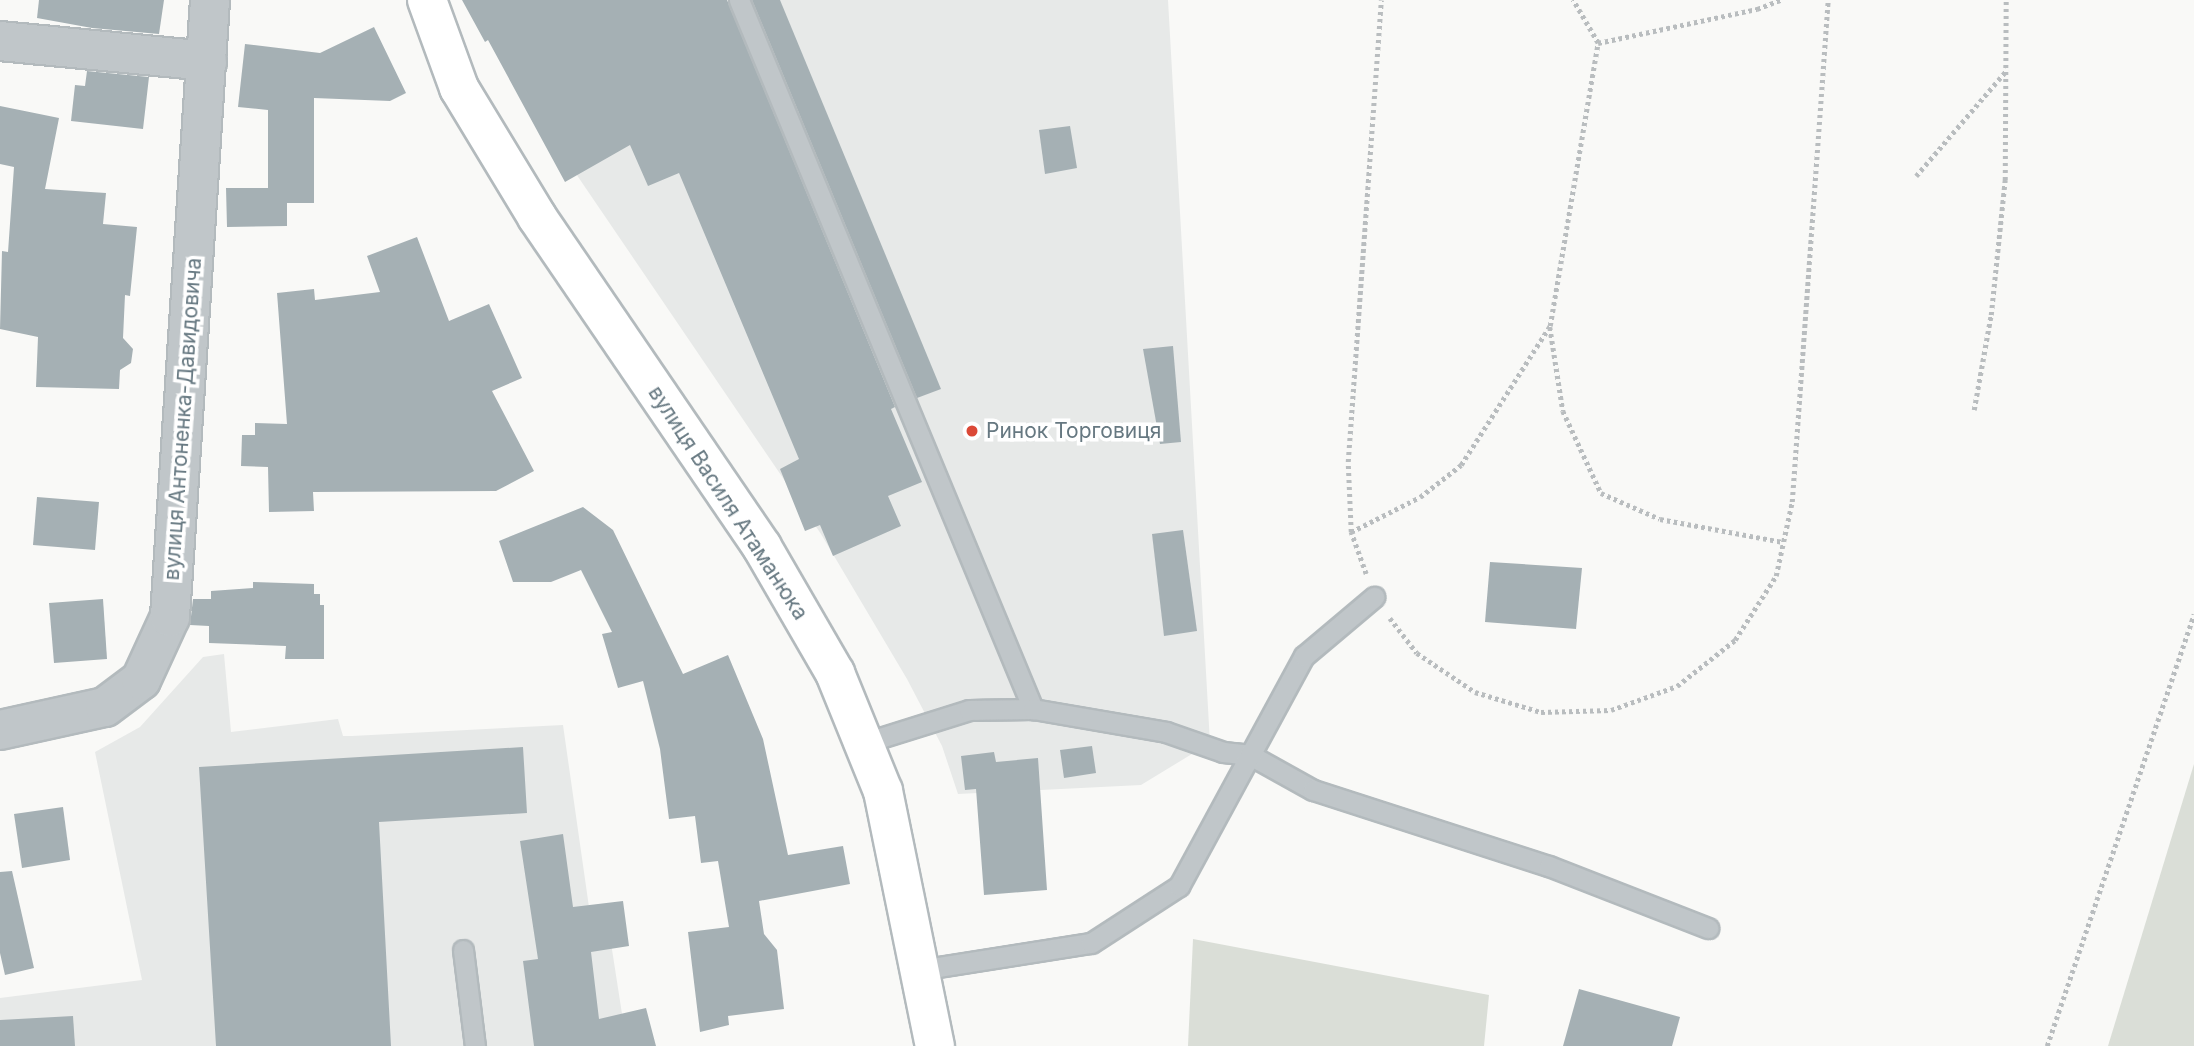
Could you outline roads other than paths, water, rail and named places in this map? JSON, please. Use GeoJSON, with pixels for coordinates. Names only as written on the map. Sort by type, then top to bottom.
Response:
{"type":"FeatureCollection","features":[{"type":"Feature","properties":{"kind":"street","name":"вулиця Антоненка-Давидовича"},"geometry":{"type":"LineString","coordinates":[[0,730],[105,707],[141,680],[170,617],[210,0]]}},
{"type":"Feature","properties":{"kind":"street","name":"вулиця Василя Атаманюка"},"geometry":{"type":"LineString","coordinates":[[427,0],[459,88],[537,217],[762,547],[835,673],[883,791],[935,1046]]}},
{"type":"Feature","properties":{"kind":"street"},"geometry":{"type":"LineString","coordinates":[[0,41],[207,61]]}},
{"type":"Feature","properties":{"kind":"lane"},"geometry":{"type":"LineString","coordinates":[[739,0],[1033,709]]}},
{"type":"Feature","properties":{"kind":"lane"},"geometry":{"type":"LineString","coordinates":[[919,970],[1091,943],[1179,886],[1304,656],[1374,597]]}},
{"type":"Feature","properties":{"kind":"lane"},"geometry":{"type":"LineString","coordinates":[[864,743],[969,710],[1033,709],[1167,732],[1223,752],[1250,755],[1313,790],[1549,866],[1708,928]]}},
{"type":"Feature","properties":{"kind":"lane"},"geometry":{"type":"LineString","coordinates":[[463,950],[475,1046]]}},
{"type":"Feature","properties":{"kind":"place","name":"Ринок Торговиця"},"geometry":{"type":"Point","coordinates":[972,431]}}]}
